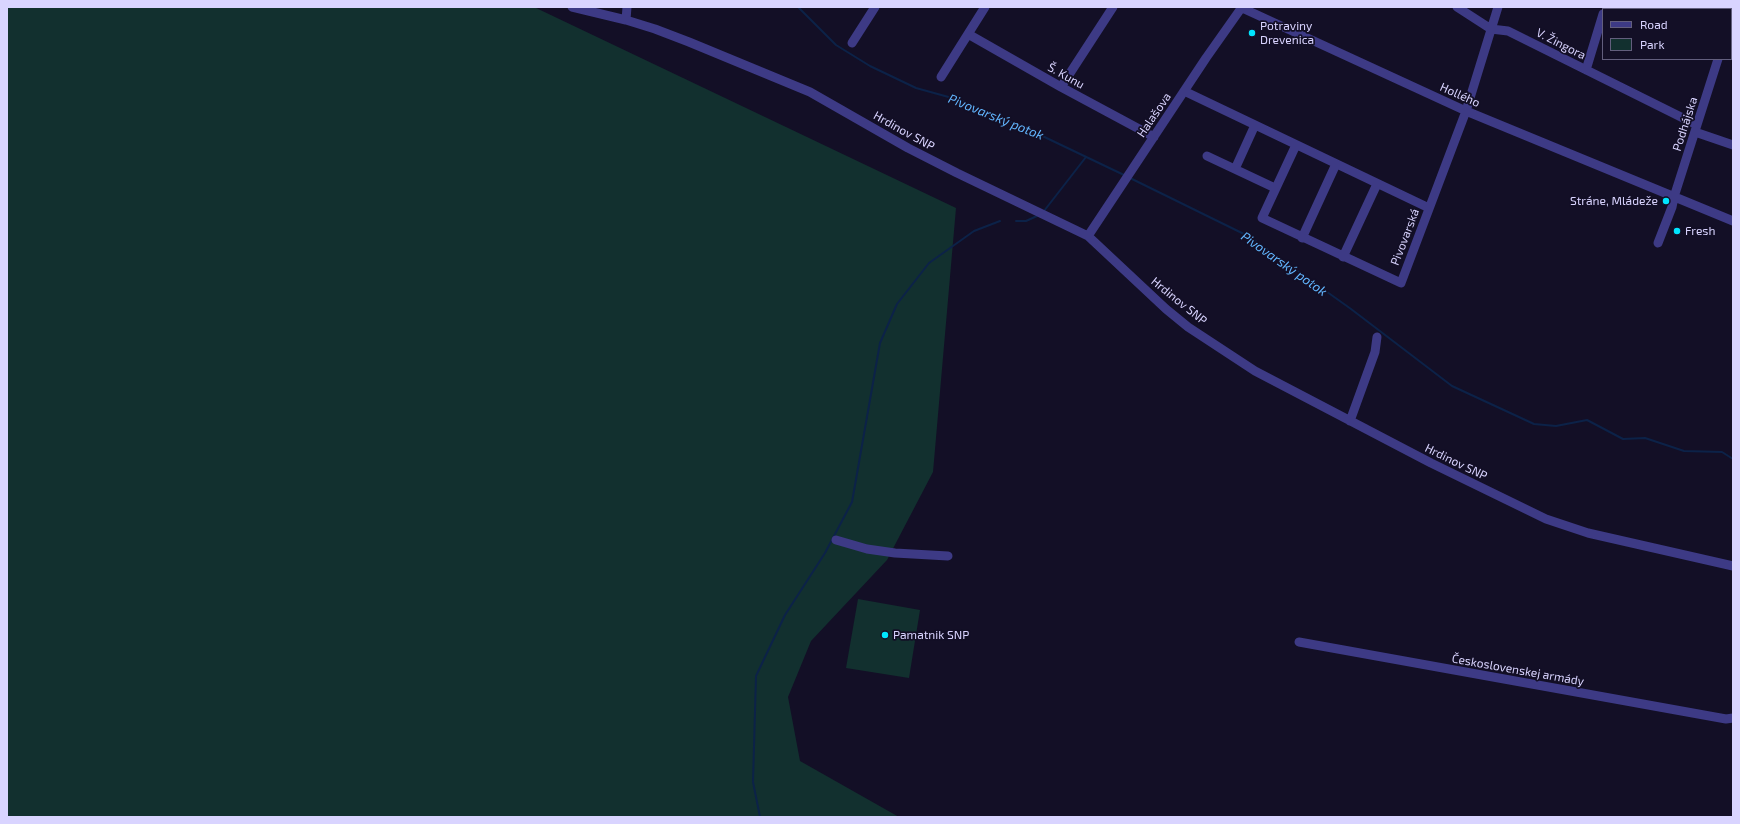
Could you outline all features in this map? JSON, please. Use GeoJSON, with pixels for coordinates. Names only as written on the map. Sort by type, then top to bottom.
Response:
{"type":"FeatureCollection","features":[{"type":"Feature","properties":{"kind":"street","name":"Hrdinov SNP"},"geometry":{"type":"LineString","coordinates":[[572,7],[626,20],[689,42],[810,92],[908,148],[1088,236],[1166,309],[1188,327],[1255,371],[1350,421],[1523,508],[1563,526],[1733,566]]}},
{"type":"Feature","properties":{"kind":"street"},"geometry":{"type":"LineString","coordinates":[[626,20],[627,7]]}},
{"type":"Feature","properties":{"kind":"street"},"geometry":{"type":"LineString","coordinates":[[852,43],[875,7]]}},
{"type":"Feature","properties":{"kind":"street"},"geometry":{"type":"LineString","coordinates":[[941,77],[985,7]]}},
{"type":"Feature","properties":{"kind":"street"},"geometry":{"type":"LineString","coordinates":[[1060,87],[1113,7]]}},
{"type":"Feature","properties":{"kind":"street","name":"Halašova"},"geometry":{"type":"LineString","coordinates":[[1088,236],[1241,7]]}},
{"type":"Feature","properties":{"kind":"street","name":"Hollého"},"geometry":{"type":"LineString","coordinates":[[1241,7],[1466,111],[1733,221]]}},
{"type":"Feature","properties":{"kind":"street","name":"V. Žingora"},"geometry":{"type":"LineString","coordinates":[[1457,7],[1491,29],[1508,31],[1586,70],[1696,129],[1733,145]]}},
{"type":"Feature","properties":{"kind":"street","name":"Pivovarská"},"geometry":{"type":"LineString","coordinates":[[1296,145],[1262,218],[1401,283],[1466,111],[1498,7]]}},
{"type":"Feature","properties":{"kind":"street"},"geometry":{"type":"LineString","coordinates":[[1586,70],[1602,17]]}},
{"type":"Feature","properties":{"kind":"street","name":"Š. Kunu"},"geometry":{"type":"LineString","coordinates":[[968,34],[1060,87],[1154,137]]}},
{"type":"Feature","properties":{"kind":"street","name":"Podhájska"},"geometry":{"type":"LineString","coordinates":[[1658,243],[1672,207],[1718,60]]}},
{"type":"Feature","properties":{"kind":"street","name":"Pivovarská"},"geometry":{"type":"LineString","coordinates":[[1184,91],[1429,208]]}},
{"type":"Feature","properties":{"kind":"street"},"geometry":{"type":"LineString","coordinates":[[1235,169],[1255,125]]}},
{"type":"Feature","properties":{"kind":"street"},"geometry":{"type":"LineString","coordinates":[[1207,156],[1275,188]]}},
{"type":"Feature","properties":{"kind":"street"},"geometry":{"type":"LineString","coordinates":[[1302,238],[1336,164]]}},
{"type":"Feature","properties":{"kind":"street"},"geometry":{"type":"LineString","coordinates":[[1343,257],[1377,184]]}},
{"type":"Feature","properties":{"kind":"street"},"geometry":{"type":"LineString","coordinates":[[1350,421],[1375,352],[1376,337]]}},
{"type":"Feature","properties":{"kind":"street"},"geometry":{"type":"LineString","coordinates":[[836,540],[874,550],[896,553],[948,556]]}},
{"type":"Feature","properties":{"kind":"street","name":"Československej armády"},"geometry":{"type":"LineString","coordinates":[[1299,642],[1726,719],[1733,718]]}},
{"type":"Feature","properties":{"kind":"green space"},"geometry":{"type":"Polygon","coordinates":[[[7,7],[534,7],[956,208],[933,472],[887,560],[811,641],[788,697],[800,761],[899,817],[7,817],[7,7]]]}},
{"type":"Feature","properties":{"kind":"green space"},"geometry":{"type":"Polygon","coordinates":[[[858,599],[920,610],[909,678],[846,668],[858,599]]]}},
{"type":"Feature","properties":{"kind":"waterway","name":"Pivovarský potok"},"geometry":{"type":"LineString","coordinates":[[798,7],[836,45],[870,66],[916,88],[963,101],[1034,132],[1124,175]]}},
{"type":"Feature","properties":{"kind":"waterway"},"geometry":{"type":"LineString","coordinates":[[1044,211],[1086,157]]}},
{"type":"Feature","properties":{"kind":"waterway","name":"Pivovarský potok"},"geometry":{"type":"LineString","coordinates":[[1130,178],[1250,237],[1351,309],[1452,386],[1534,424],[1556,426],[1587,420],[1623,439],[1645,438],[1684,451],[1722,452],[1733,459]]}},
{"type":"Feature","properties":{"kind":"waterway"},"geometry":{"type":"LineString","coordinates":[[1016,221],[1026,221],[1037,216]]}},
{"type":"Feature","properties":{"kind":"waterway"},"geometry":{"type":"LineString","coordinates":[[760,817],[753,782],[756,676],[785,615],[825,553],[852,502],[880,343],[897,304],[929,263],[974,231],[1000,221]]}},
{"type":"Feature","properties":{"kind":"place","name":"Potraviny Drevenica"},"geometry":{"type":"Point","coordinates":[1252,33]}},
{"type":"Feature","properties":{"kind":"place","name":"Stráne, Mládeže"},"geometry":{"type":"Point","coordinates":[1666,201]}},
{"type":"Feature","properties":{"kind":"place","name":"Fresh"},"geometry":{"type":"Point","coordinates":[1677,231]}},
{"type":"Feature","properties":{"kind":"place","name":"Pamatnik SNP"},"geometry":{"type":"Point","coordinates":[885,635]}}]}
